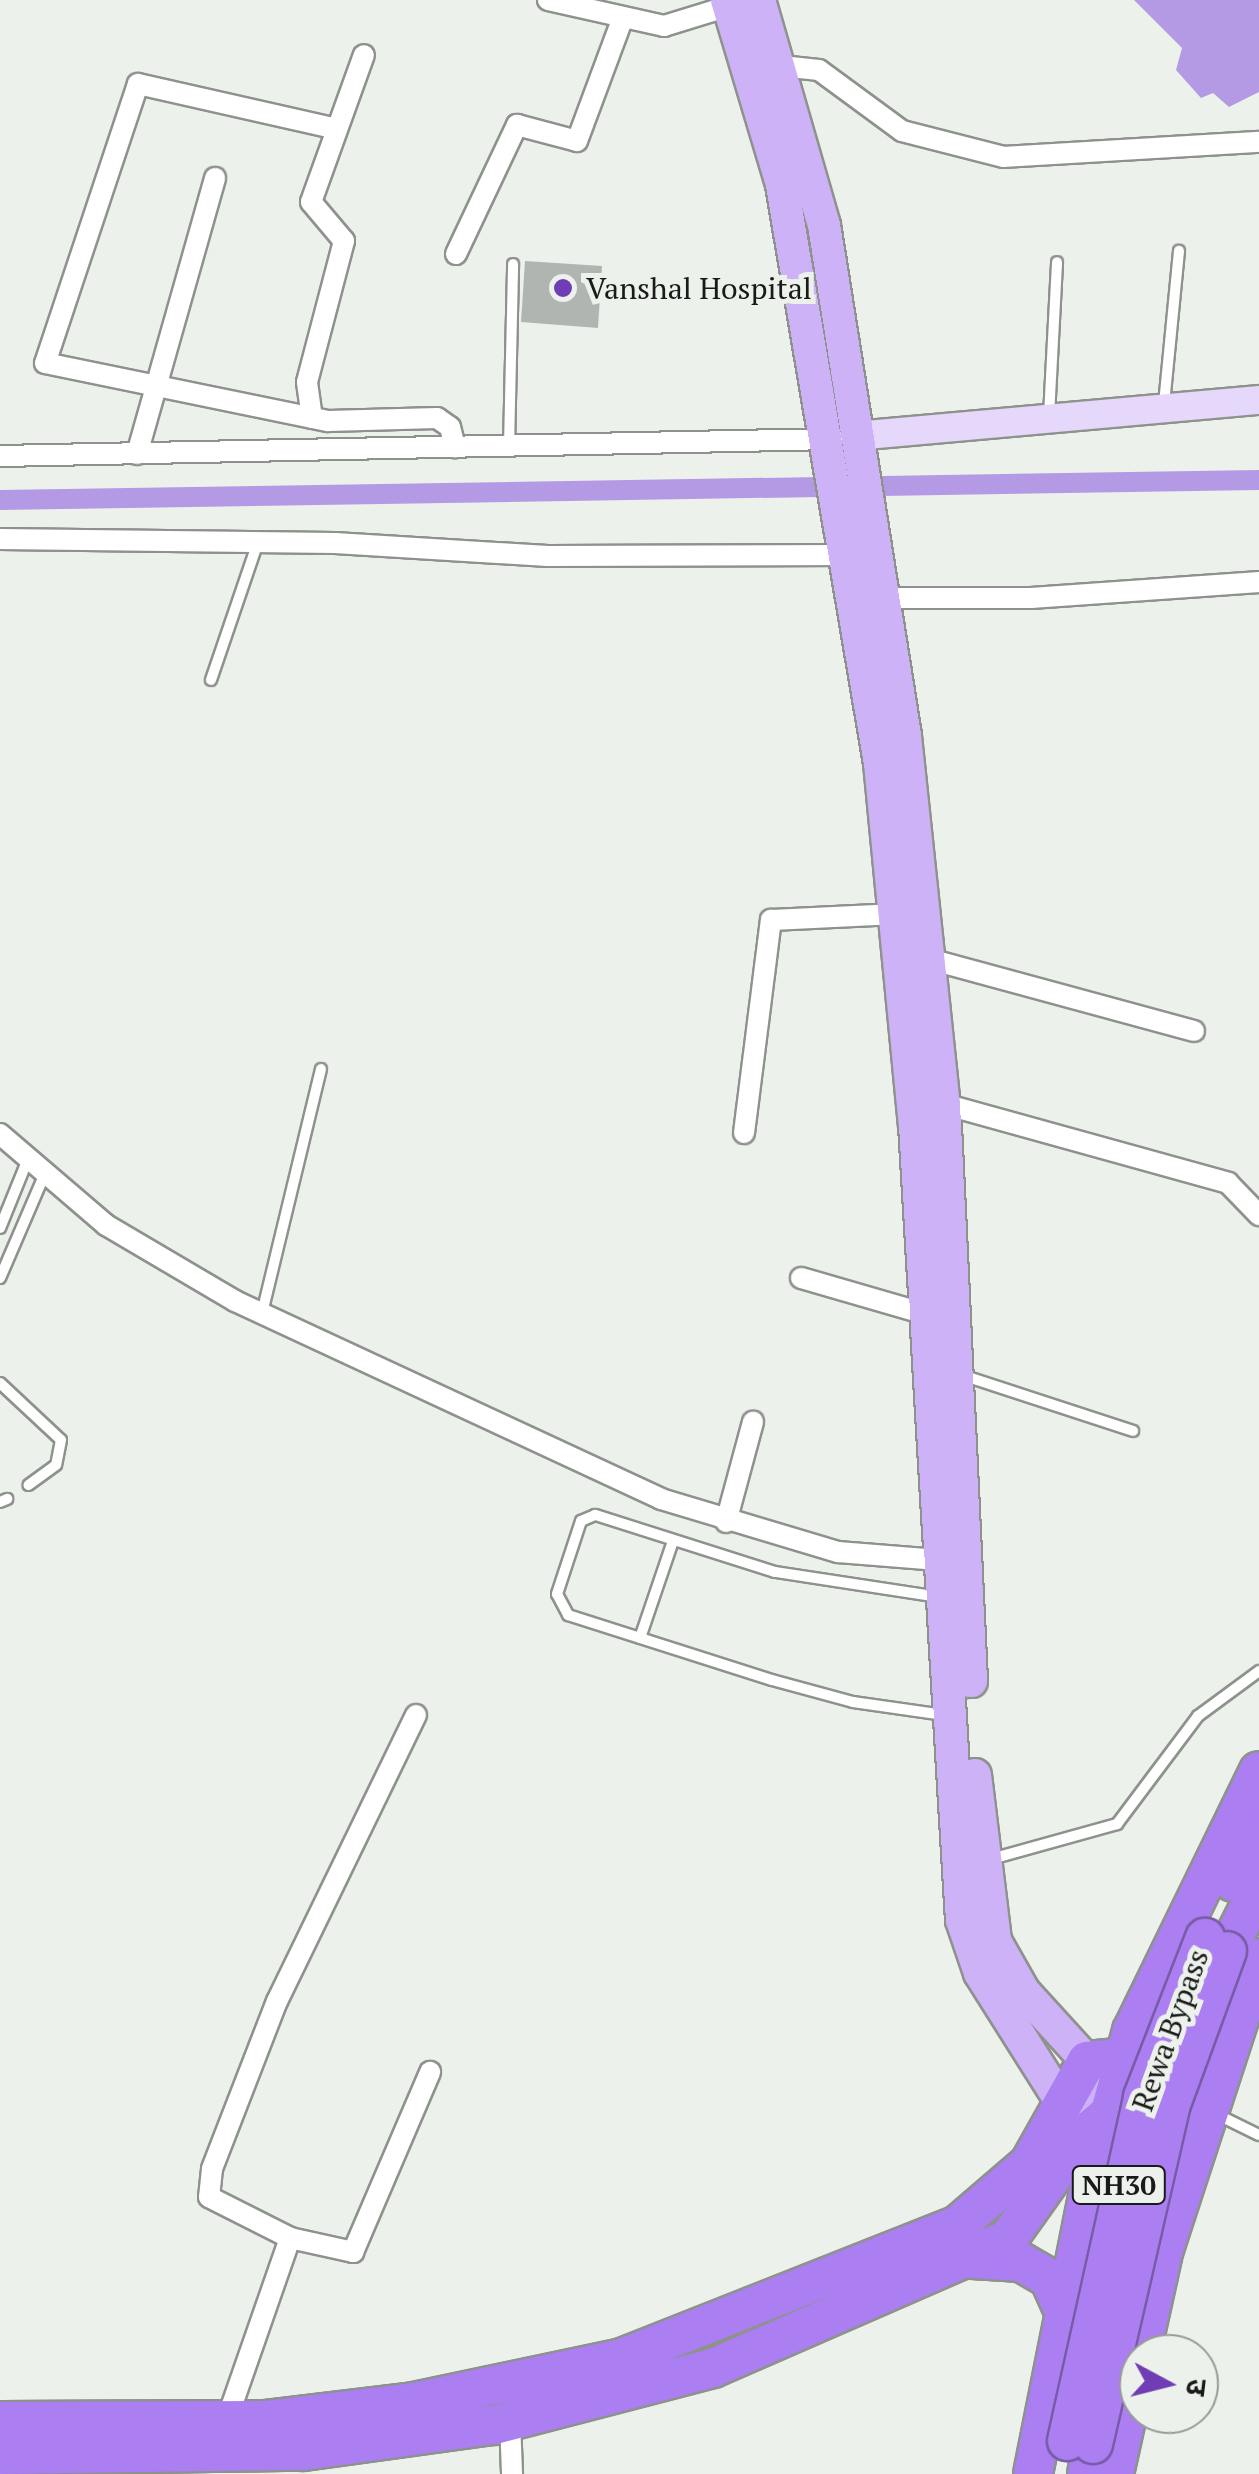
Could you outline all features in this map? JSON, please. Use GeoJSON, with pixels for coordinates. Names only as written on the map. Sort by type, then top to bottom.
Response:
{"type":"FeatureCollection","features":[{"type":"Feature","properties":{"kind":"highway"},"geometry":{"type":"LineString","coordinates":[[1033,2474],[1106,2059],[1259,1771]]}},
{"type":"Feature","properties":{"kind":"highway","name":"Rewa Bypass"},"geometry":{"type":"LineString","coordinates":[[1060,2474],[1143,2097],[1204,1938],[1259,1831]]}},
{"type":"Feature","properties":{"kind":"highway","name":"Rewa Bypass"},"geometry":{"type":"LineString","coordinates":[[1087,2474],[1170,2107],[1259,1888]]}},
{"type":"Feature","properties":{"kind":"highway"},"geometry":{"type":"LineString","coordinates":[[1114,2474],[1205,2109],[1259,1958]]}},
{"type":"Feature","properties":{"kind":"highway"},"geometry":{"type":"LineString","coordinates":[[0,2420],[226,2422],[284,2447],[414,2402],[622,2358],[958,2225],[1001,2193],[1029,2164],[1065,2097],[1106,2059]]}},
{"type":"Feature","properties":{"kind":"highway"},"geometry":{"type":"LineString","coordinates":[[1106,2059],[1205,2109]]}},
{"type":"Feature","properties":{"kind":"highway"},"geometry":{"type":"LineString","coordinates":[[0,2455],[131,2466],[510,2421],[712,2368],[971,2259],[1008,2239],[1094,2125],[1205,2109]]}},
{"type":"Feature","properties":{"kind":"highway"},"geometry":{"type":"LineString","coordinates":[[971,2259],[1021,2262],[1049,2278],[1064,2311]]}},
{"type":"Feature","properties":{"kind":"main road"},"geometry":{"type":"LineString","coordinates":[[738,2],[781,66],[824,224],[844,451],[897,914],[916,956],[944,1104],[956,1374],[956,1562],[968,1863],[1006,1964],[1106,2059]]}},
{"type":"Feature","properties":{"kind":"main road"},"geometry":{"type":"LineString","coordinates":[[738,2],[844,451]]}},
{"type":"Feature","properties":{"kind":"main road"},"geometry":{"type":"LineString","coordinates":[[858,550],[884,598],[916,956],[926,1314],[956,1562],[945,1598],[951,1716],[980,1974],[1065,2097],[1094,2125]]}},
{"type":"Feature","properties":{"kind":"street"},"geometry":{"type":"LineString","coordinates":[[548,0],[622,20],[680,24],[738,2]]}},
{"type":"Feature","properties":{"kind":"street"},"geometry":{"type":"LineString","coordinates":[[456,254],[518,125],[577,141],[622,20]]}},
{"type":"Feature","properties":{"kind":"street"},"geometry":{"type":"LineString","coordinates":[[312,418],[307,382],[343,254],[342,232],[311,202],[334,128],[364,55]]}},
{"type":"Feature","properties":{"kind":"street"},"geometry":{"type":"LineString","coordinates":[[781,66],[819,70],[902,131],[1004,157],[1259,142]]}},
{"type":"Feature","properties":{"kind":"street"},"geometry":{"type":"LineString","coordinates":[[334,128],[152,82],[133,89],[44,363],[150,388],[312,418],[436,418],[450,427],[456,447]]}},
{"type":"Feature","properties":{"kind":"street"},"geometry":{"type":"LineString","coordinates":[[137,454],[150,388],[215,178]]}},
{"type":"Feature","properties":{"kind":"street"},"geometry":{"type":"LineString","coordinates":[[0,456],[509,446],[844,451],[1048,422],[1259,400]]}},
{"type":"Feature","properties":{"kind":"street"},"geometry":{"type":"LineString","coordinates":[[0,540],[259,541],[548,556],[858,550]]}},
{"type":"Feature","properties":{"kind":"street"},"geometry":{"type":"LineString","coordinates":[[884,598],[1031,598],[1259,582]]}},
{"type":"Feature","properties":{"kind":"street"},"geometry":{"type":"LineString","coordinates":[[744,1133],[772,920],[897,914]]}},
{"type":"Feature","properties":{"kind":"street"},"geometry":{"type":"LineString","coordinates":[[916,956],[1194,1031]]}},
{"type":"Feature","properties":{"kind":"street"},"geometry":{"type":"LineString","coordinates":[[944,1104],[1228,1183],[1259,1215]]}},
{"type":"Feature","properties":{"kind":"street"},"geometry":{"type":"LineString","coordinates":[[0,1134],[44,1176],[106,1225],[262,1313],[726,1522],[838,1552],[956,1562]]}},
{"type":"Feature","properties":{"kind":"street"},"geometry":{"type":"LineString","coordinates":[[801,1278],[926,1314]]}},
{"type":"Feature","properties":{"kind":"street"},"geometry":{"type":"LineString","coordinates":[[726,1522],[753,1422]]}},
{"type":"Feature","properties":{"kind":"street"},"geometry":{"type":"LineString","coordinates":[[416,1716],[278,2001],[208,2182],[220,2208],[290,2238],[353,2252],[430,2072]]}},
{"type":"Feature","properties":{"kind":"street"},"geometry":{"type":"LineString","coordinates":[[226,2422],[290,2238]]}},
{"type":"Feature","properties":{"kind":"street"},"geometry":{"type":"LineString","coordinates":[[510,2421],[512,2474]]}},
{"type":"Feature","properties":{"kind":"lane"},"geometry":{"type":"LineString","coordinates":[[1163,412],[1179,251]]}},
{"type":"Feature","properties":{"kind":"lane"},"geometry":{"type":"LineString","coordinates":[[1048,422],[1057,262]]}},
{"type":"Feature","properties":{"kind":"lane"},"geometry":{"type":"LineString","coordinates":[[509,446],[514,264]]}},
{"type":"Feature","properties":{"kind":"lane"},"geometry":{"type":"LineString","coordinates":[[212,680],[259,541]]}},
{"type":"Feature","properties":{"kind":"lane"},"geometry":{"type":"LineString","coordinates":[[262,1313],[322,1069]]}},
{"type":"Feature","properties":{"kind":"lane"},"geometry":{"type":"LineString","coordinates":[[0,1228],[28,1159]]}},
{"type":"Feature","properties":{"kind":"lane"},"geometry":{"type":"LineString","coordinates":[[0,1278],[44,1176]]}},
{"type":"Feature","properties":{"kind":"lane"},"geometry":{"type":"LineString","coordinates":[[956,1374],[1134,1430]]}},
{"type":"Feature","properties":{"kind":"lane"},"geometry":{"type":"LineString","coordinates":[[0,1382],[62,1440],[56,1464],[28,1484]]}},
{"type":"Feature","properties":{"kind":"lane"},"geometry":{"type":"LineString","coordinates":[[945,1598],[775,1572],[587,1516],[560,1581],[561,1610],[640,1638],[837,1699],[951,1716]]}},
{"type":"Feature","properties":{"kind":"lane"},"geometry":{"type":"LineString","coordinates":[[640,1638],[674,1540]]}},
{"type":"Feature","properties":{"kind":"lane"},"geometry":{"type":"LineString","coordinates":[[968,1863],[1117,1824],[1198,1716],[1259,1672]]}},
{"type":"Feature","properties":{"kind":"lane"},"geometry":{"type":"LineString","coordinates":[[1205,2109],[1259,2135]]}},
{"type":"Feature","properties":{"kind":"shaded area"},"geometry":{"type":"Polygon","coordinates":[[[1134,0],[1259,0],[1259,92],[1229,107],[1213,93],[1201,98],[1176,70],[1182,48],[1134,0]]]}},
{"type":"Feature","properties":{"kind":"building"},"geometry":{"type":"Polygon","coordinates":[[[525,261],[602,266],[598,328],[521,322],[525,261]]]}},
{"type":"Feature","properties":{"kind":"waterway"},"geometry":{"type":"LineString","coordinates":[[0,500],[1259,480]]}},
{"type":"Feature","properties":{"kind":"place","name":"Vanshal Hospital"},"geometry":{"type":"Point","coordinates":[563,288]}}]}
